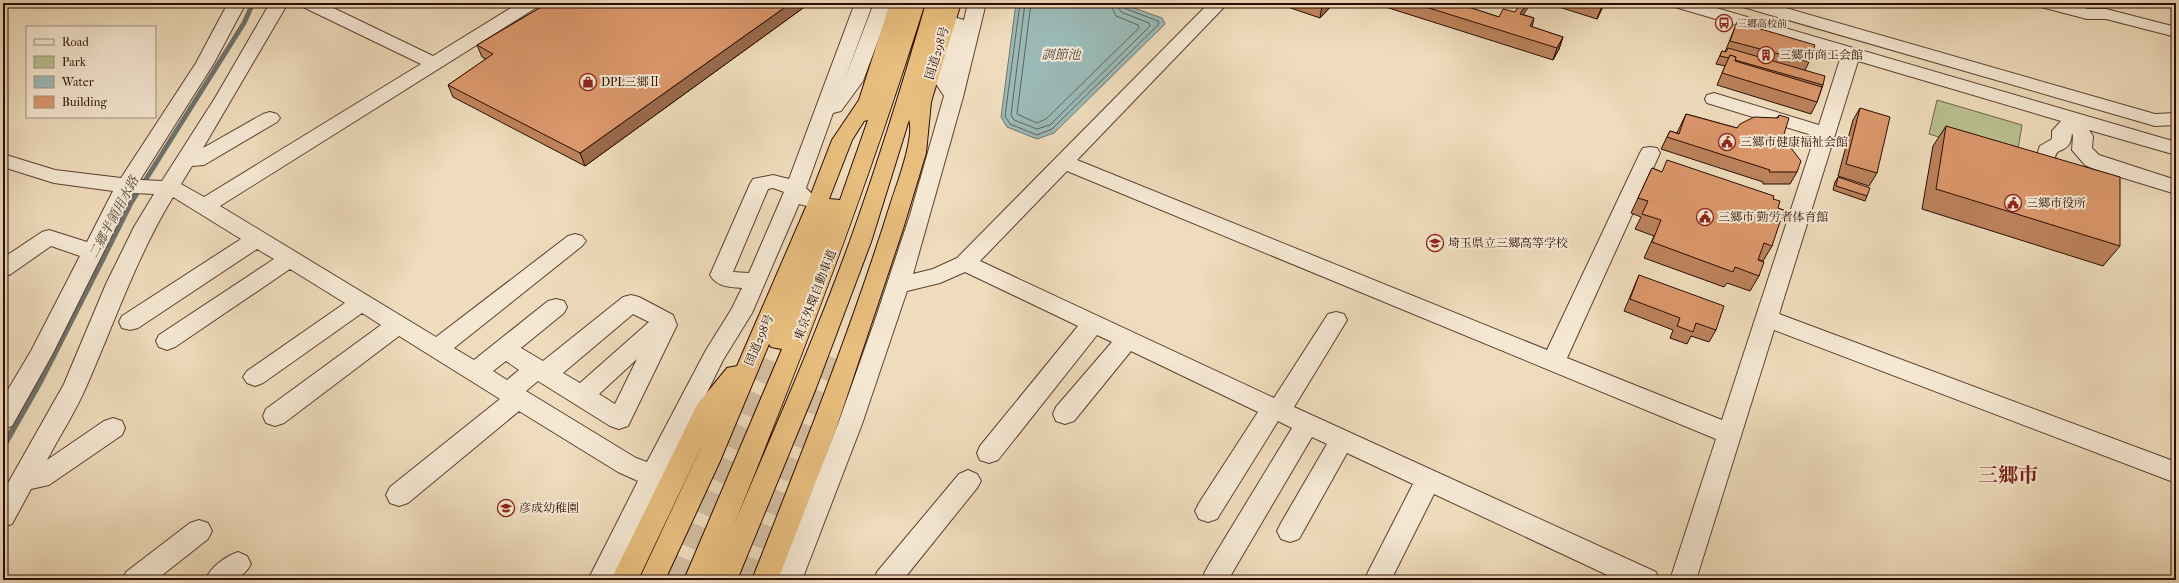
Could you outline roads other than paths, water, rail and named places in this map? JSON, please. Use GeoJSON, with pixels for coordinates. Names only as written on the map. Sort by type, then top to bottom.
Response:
{"type":"FeatureCollection","features":[{"type":"Feature","properties":{"kind":"highway","name":"国道298号"},"geometry":{"type":"LineString","coordinates":[[779,341],[820,238],[846,167],[899,3]]}},
{"type":"Feature","properties":{"kind":"highway","name":"東京外環自動車道"},"geometry":{"type":"LineString","coordinates":[[697,580],[780,386],[837,238],[886,97],[916,3]]}},
{"type":"Feature","properties":{"kind":"highway","name":"東京外環自動車道"},"geometry":{"type":"LineString","coordinates":[[724,580],[804,388],[860,242],[919,60],[935,3]]}},
{"type":"Feature","properties":{"kind":"highway","name":"国道298号"},"geometry":{"type":"LineString","coordinates":[[836,346],[922,103],[952,3]]}},
{"type":"Feature","properties":{"kind":"highway","name":"国道298号"},"geometry":{"type":"LineString","coordinates":[[652,580],[708,461],[816,207],[842,140],[867,101]]}},
{"type":"Feature","properties":{"kind":"highway","name":"国道298号"},"geometry":{"type":"LineString","coordinates":[[786,580],[824,429],[893,229],[916,153],[922,103]]}},
{"type":"Feature","properties":{"kind":"highway"},"geometry":{"type":"LineString","coordinates":[[624,580],[706,412],[754,350]]}},
{"type":"Feature","properties":{"kind":"street"},"geometry":{"type":"LineString","coordinates":[[3,419],[10,396],[92,252],[126,186],[205,63],[237,3]]}},
{"type":"Feature","properties":{"kind":"street"},"geometry":{"type":"LineString","coordinates":[[308,3],[434,63]]}},
{"type":"Feature","properties":{"kind":"street"},"geometry":{"type":"LineString","coordinates":[[205,206],[531,3]]}},
{"type":"Feature","properties":{"kind":"street"},"geometry":{"type":"LineString","coordinates":[[601,580],[714,356],[741,313],[756,282],[821,124],[864,3]]}},
{"type":"Feature","properties":{"kind":"street"},"geometry":{"type":"LineString","coordinates":[[821,124],[854,81],[863,60],[882,3]]}},
{"type":"Feature","properties":{"kind":"street"},"geometry":{"type":"LineString","coordinates":[[954,97],[945,84],[945,69],[962,3]]}},
{"type":"Feature","properties":{"kind":"street"},"geometry":{"type":"LineString","coordinates":[[786,580],[850,423],[898,284],[954,97],[977,3]]}},
{"type":"Feature","properties":{"kind":"street"},"geometry":{"type":"LineString","coordinates":[[898,284],[918,282],[943,276],[965,263],[1219,3]]}},
{"type":"Feature","properties":{"kind":"street"},"geometry":{"type":"LineString","coordinates":[[1681,3],[2176,149]]}},
{"type":"Feature","properties":{"kind":"street"},"geometry":{"type":"LineString","coordinates":[[1749,3],[2155,120],[2176,119]]}},
{"type":"Feature","properties":{"kind":"street"},"geometry":{"type":"LineString","coordinates":[[2047,3],[2087,14],[2106,14],[2176,32]]}},
{"type":"Feature","properties":{"kind":"street"},"geometry":{"type":"LineString","coordinates":[[3,516],[75,386],[117,284],[144,227],[170,188],[274,10]]}},
{"type":"Feature","properties":{"kind":"street"},"geometry":{"type":"LineString","coordinates":[[1683,580],[1851,53]]}},
{"type":"Feature","properties":{"kind":"street"},"geometry":{"type":"LineString","coordinates":[[1714,99],[1825,134]]}},
{"type":"Feature","properties":{"kind":"street"},"geometry":{"type":"LineString","coordinates":[[186,160],[197,160],[270,118]]}},
{"type":"Feature","properties":{"kind":"street"},"geometry":{"type":"LineString","coordinates":[[2074,119],[2083,136],[2082,150],[2092,160],[2091,174]]}},
{"type":"Feature","properties":{"kind":"street"},"geometry":{"type":"LineString","coordinates":[[2074,119],[2062,131],[2060,143],[2048,148],[2045,152],[2045,160],[2057,170],[2176,187]]}},
{"type":"Feature","properties":{"kind":"street"},"geometry":{"type":"LineString","coordinates":[[1553,362],[1650,153]]}},
{"type":"Feature","properties":{"kind":"street"},"geometry":{"type":"LineString","coordinates":[[3,160],[54,176],[126,186],[176,189],[627,465],[642,472],[655,473]]}},
{"type":"Feature","properties":{"kind":"street"},"geometry":{"type":"LineString","coordinates":[[1064,162],[1730,434]]}},
{"type":"Feature","properties":{"kind":"street"},"geometry":{"type":"LineString","coordinates":[[756,282],[728,279],[721,275],[760,184],[768,181],[782,182],[795,190],[816,207]]}},
{"type":"Feature","properties":{"kind":"street"},"geometry":{"type":"LineString","coordinates":[[3,269],[49,237],[92,252]]}},
{"type":"Feature","properties":{"kind":"street"},"geometry":{"type":"LineString","coordinates":[[130,322],[258,238]]}},
{"type":"Feature","properties":{"kind":"street"},"geometry":{"type":"LineString","coordinates":[[437,348],[575,241]]}},
{"type":"Feature","properties":{"kind":"street"},"geometry":{"type":"LineString","coordinates":[[167,341],[291,258]]}},
{"type":"Feature","properties":{"kind":"street"},"geometry":{"type":"LineString","coordinates":[[965,263],[1276,410],[1646,580]]}},
{"type":"Feature","properties":{"kind":"street"},"geometry":{"type":"LineString","coordinates":[[255,378],[362,302]]}},
{"type":"Feature","properties":{"kind":"street"},"geometry":{"type":"LineString","coordinates":[[399,495],[513,395],[529,375],[553,368],[631,303],[665,321]]}},
{"type":"Feature","properties":{"kind":"street"},"geometry":{"type":"LineString","coordinates":[[476,372],[556,307]]}},
{"type":"Feature","properties":{"kind":"street"},"geometry":{"type":"LineString","coordinates":[[1767,318],[2176,473]]}},
{"type":"Feature","properties":{"kind":"street"},"geometry":{"type":"LineString","coordinates":[[1208,511],[1336,320]]}},
{"type":"Feature","properties":{"kind":"street"},"geometry":{"type":"LineString","coordinates":[[505,349],[619,419],[666,326],[665,321]]}},
{"type":"Feature","properties":{"kind":"street"},"geometry":{"type":"LineString","coordinates":[[582,395],[665,321]]}},
{"type":"Feature","properties":{"kind":"street"},"geometry":{"type":"LineString","coordinates":[[990,453],[1093,324]]}},
{"type":"Feature","properties":{"kind":"street"},"geometry":{"type":"LineString","coordinates":[[275,416],[398,325]]}},
{"type":"Feature","properties":{"kind":"street"},"geometry":{"type":"LineString","coordinates":[[1065,414],[1127,340]]}},
{"type":"Feature","properties":{"kind":"street"},"geometry":{"type":"LineString","coordinates":[[824,429],[850,423]]}},
{"type":"Feature","properties":{"kind":"street"},"geometry":{"type":"LineString","coordinates":[[1217,574],[1307,424]]}},
{"type":"Feature","properties":{"kind":"street"},"geometry":{"type":"LineString","coordinates":[[23,479],[40,478],[113,428]]}},
{"type":"Feature","properties":{"kind":"street"},"geometry":{"type":"LineString","coordinates":[[1290,531],[1342,440]]}},
{"type":"Feature","properties":{"kind":"street"},"geometry":{"type":"LineString","coordinates":[[1377,580],[1428,480]]}},
{"type":"Feature","properties":{"kind":"street"},"geometry":{"type":"LineString","coordinates":[[887,580],[968,481]]}},
{"type":"Feature","properties":{"kind":"street"},"geometry":{"type":"LineString","coordinates":[[136,580],[199,531]]}},
{"type":"Feature","properties":{"kind":"water","name":"調節池"},"geometry":{"type":"Polygon","coordinates":[[[1016,3],[1120,3],[1162,18],[1165,24],[1054,133],[1037,139],[1007,127],[1001,117],[1016,3]]]}},
{"type":"Feature","properties":{"kind":"waterway","name":"二郷半領用水路"},"geometry":{"type":"LineString","coordinates":[[103,259],[131,203],[244,23],[253,3]]}},
{"type":"Feature","properties":{"kind":"waterway","name":"二郷半領用水路"},"geometry":{"type":"LineString","coordinates":[[3,447],[40,382],[103,258]]}},
{"type":"Feature","properties":{"kind":"tunnel"},"geometry":{"type":"LineString","coordinates":[[674,580],[779,341]]}},
{"type":"Feature","properties":{"kind":"tunnel"},"geometry":{"type":"LineString","coordinates":[[743,580],[836,346]]}},
{"type":"Feature","properties":{"kind":"place","name":"三郷高校前"},"geometry":{"type":"Point","coordinates":[1724,23]}},
{"type":"Feature","properties":{"kind":"place","name":"三郷市商工会館"},"geometry":{"type":"Point","coordinates":[1766,55]}},
{"type":"Feature","properties":{"kind":"place","name":"DPL三郷Ⅱ"},"geometry":{"type":"Point","coordinates":[588,82]}},
{"type":"Feature","properties":{"kind":"place","name":"三郷市健康福祉会館"},"geometry":{"type":"Point","coordinates":[1727,142]}},
{"type":"Feature","properties":{"kind":"place","name":"三郷市役所"},"geometry":{"type":"Point","coordinates":[2013,203]}},
{"type":"Feature","properties":{"kind":"place","name":"三郷市 勤労者体育館"},"geometry":{"type":"Point","coordinates":[1705,217]}},
{"type":"Feature","properties":{"kind":"place","name":"埼玉県立三郷高等学校"},"geometry":{"type":"Point","coordinates":[1435,243]}},
{"type":"Feature","properties":{"kind":"place","name":"彦成幼稚園"},"geometry":{"type":"Point","coordinates":[506,508]}},
{"type":"Feature","properties":{"kind":"district","name":"三郷市"},"geometry":{"type":"Point","coordinates":[2008,475]}}]}
